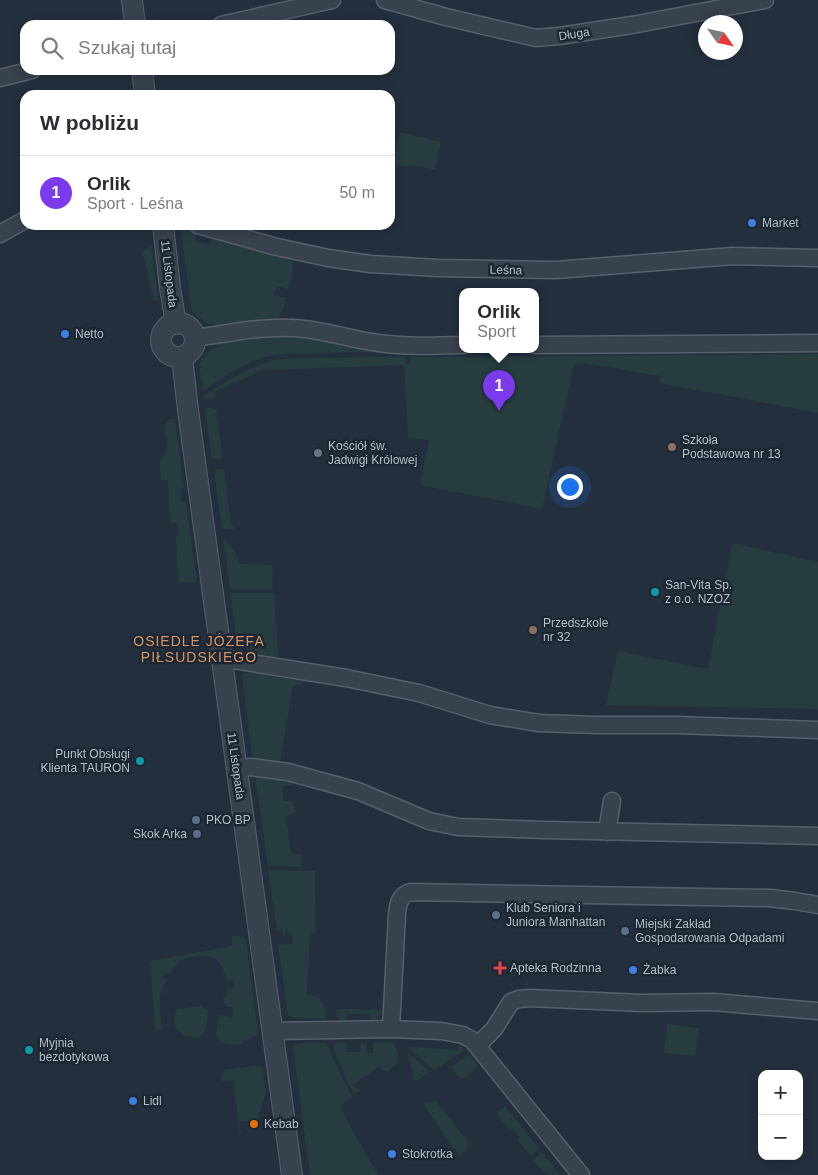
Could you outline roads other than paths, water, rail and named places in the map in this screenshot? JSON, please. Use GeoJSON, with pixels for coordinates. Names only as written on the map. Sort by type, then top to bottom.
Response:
{"type":"FeatureCollection","features":[{"type":"Feature","properties":{"kind":"street"},"geometry":{"type":"LineString","coordinates":[[132,0],[135,20]]}},
{"type":"Feature","properties":{"kind":"street"},"geometry":{"type":"LineString","coordinates":[[243,20],[332,0]]}},
{"type":"Feature","properties":{"kind":"street","name":"Długa"},"geometry":{"type":"LineString","coordinates":[[385,0],[472,24],[536,38],[640,23],[765,0]]}},
{"type":"Feature","properties":{"kind":"street"},"geometry":{"type":"LineString","coordinates":[[0,78],[20,73]]}},
{"type":"Feature","properties":{"kind":"street"},"geometry":{"type":"LineString","coordinates":[[143,75],[144,90]]}},
{"type":"Feature","properties":{"kind":"street"},"geometry":{"type":"LineString","coordinates":[[0,234],[20,223]]}},
{"type":"Feature","properties":{"kind":"street","name":"11 Listopada"},"geometry":{"type":"LineString","coordinates":[[164,230],[176,324]]}},
{"type":"Feature","properties":{"kind":"street","name":"Leśna"},"geometry":{"type":"LineString","coordinates":[[216,230],[273,246],[334,259],[370,264],[438,268],[556,270],[705,260],[733,256],[818,258]]}},
{"type":"Feature","properties":{"kind":"street"},"geometry":{"type":"LineString","coordinates":[[176,324],[181,324],[190,329],[195,338],[191,352],[182,357],[166,353],[163,348],[162,336],[165,330],[176,324]]}},
{"type":"Feature","properties":{"kind":"street"},"geometry":{"type":"LineString","coordinates":[[195,338],[286,327],[309,329],[369,342],[394,345],[459,345]]}},
{"type":"Feature","properties":{"kind":"street"},"geometry":{"type":"LineString","coordinates":[[539,345],[818,343]]}},
{"type":"Feature","properties":{"kind":"street","name":"11 Listopada"},"geometry":{"type":"LineString","coordinates":[[182,357],[292,1175]]}},
{"type":"Feature","properties":{"kind":"street"},"geometry":{"type":"LineString","coordinates":[[221,658],[346,678],[419,693],[490,715],[539,723],[818,730]]}},
{"type":"Feature","properties":{"kind":"street"},"geometry":{"type":"LineString","coordinates":[[236,769],[251,767],[294,774],[358,791],[429,821],[458,827],[818,836]]}},
{"type":"Feature","properties":{"kind":"street"},"geometry":{"type":"LineString","coordinates":[[607,832],[612,802]]}},
{"type":"Feature","properties":{"kind":"street"},"geometry":{"type":"LineString","coordinates":[[391,1029],[397,914],[398,905],[405,893],[770,898],[796,900],[818,905]]}},
{"type":"Feature","properties":{"kind":"street"},"geometry":{"type":"LineString","coordinates":[[477,1046],[494,1029],[511,1002],[519,999],[642,1003],[713,1002],[818,1011]]}},
{"type":"Feature","properties":{"kind":"street"},"geometry":{"type":"LineString","coordinates":[[272,1031],[391,1029],[442,1031],[468,1037],[581,1175]]}},
{"type":"Feature","properties":{"kind":"place","name":"Market"},"geometry":{"type":"Point","coordinates":[752,223]}},
{"type":"Feature","properties":{"kind":"place","name":"Netto"},"geometry":{"type":"Point","coordinates":[65,334]}},
{"type":"Feature","properties":{"kind":"place","name":"Orlik"},"geometry":{"type":"Point","coordinates":[499,411]}},
{"type":"Feature","properties":{"kind":"place","name":"Szkoła Podstawowa nr 13"},"geometry":{"type":"Point","coordinates":[672,447]}},
{"type":"Feature","properties":{"kind":"place","name":"Kościół św. Jadwigi Królowej"},"geometry":{"type":"Point","coordinates":[318,453]}},
{"type":"Feature","properties":{"kind":"place","name":"San-Vita Sp. z o.o. NZOZ"},"geometry":{"type":"Point","coordinates":[655,592]}},
{"type":"Feature","properties":{"kind":"place","name":"Przedszkole nr 32"},"geometry":{"type":"Point","coordinates":[533,630]}},
{"type":"Feature","properties":{"kind":"place","name":"Punkt Obsługi Klienta TAURON"},"geometry":{"type":"Point","coordinates":[140,761]}},
{"type":"Feature","properties":{"kind":"place","name":"PKO BP"},"geometry":{"type":"Point","coordinates":[196,820]}},
{"type":"Feature","properties":{"kind":"place","name":"Skok Arka"},"geometry":{"type":"Point","coordinates":[197,834]}},
{"type":"Feature","properties":{"kind":"place","name":"Klub Seniora i Juniora Manhattan"},"geometry":{"type":"Point","coordinates":[496,915]}},
{"type":"Feature","properties":{"kind":"place","name":"Miejski Zakład Gospodarowania Odpadami"},"geometry":{"type":"Point","coordinates":[625,931]}},
{"type":"Feature","properties":{"kind":"place","name":"Apteka Rodzinna"},"geometry":{"type":"Point","coordinates":[500,968]}},
{"type":"Feature","properties":{"kind":"place","name":"Żabka"},"geometry":{"type":"Point","coordinates":[633,970]}},
{"type":"Feature","properties":{"kind":"place","name":"Myjnia bezdotykowa"},"geometry":{"type":"Point","coordinates":[29,1050]}},
{"type":"Feature","properties":{"kind":"place","name":"Lidl"},"geometry":{"type":"Point","coordinates":[133,1101]}},
{"type":"Feature","properties":{"kind":"place","name":"Kebab"},"geometry":{"type":"Point","coordinates":[254,1124]}},
{"type":"Feature","properties":{"kind":"place","name":"Stokrotka"},"geometry":{"type":"Point","coordinates":[392,1154]}},
{"type":"Feature","properties":{"kind":"district","name":"OSIEDLE JÓZEFA PIŁSUDSKIEGO"},"geometry":{"type":"Point","coordinates":[199,650]}}]}
